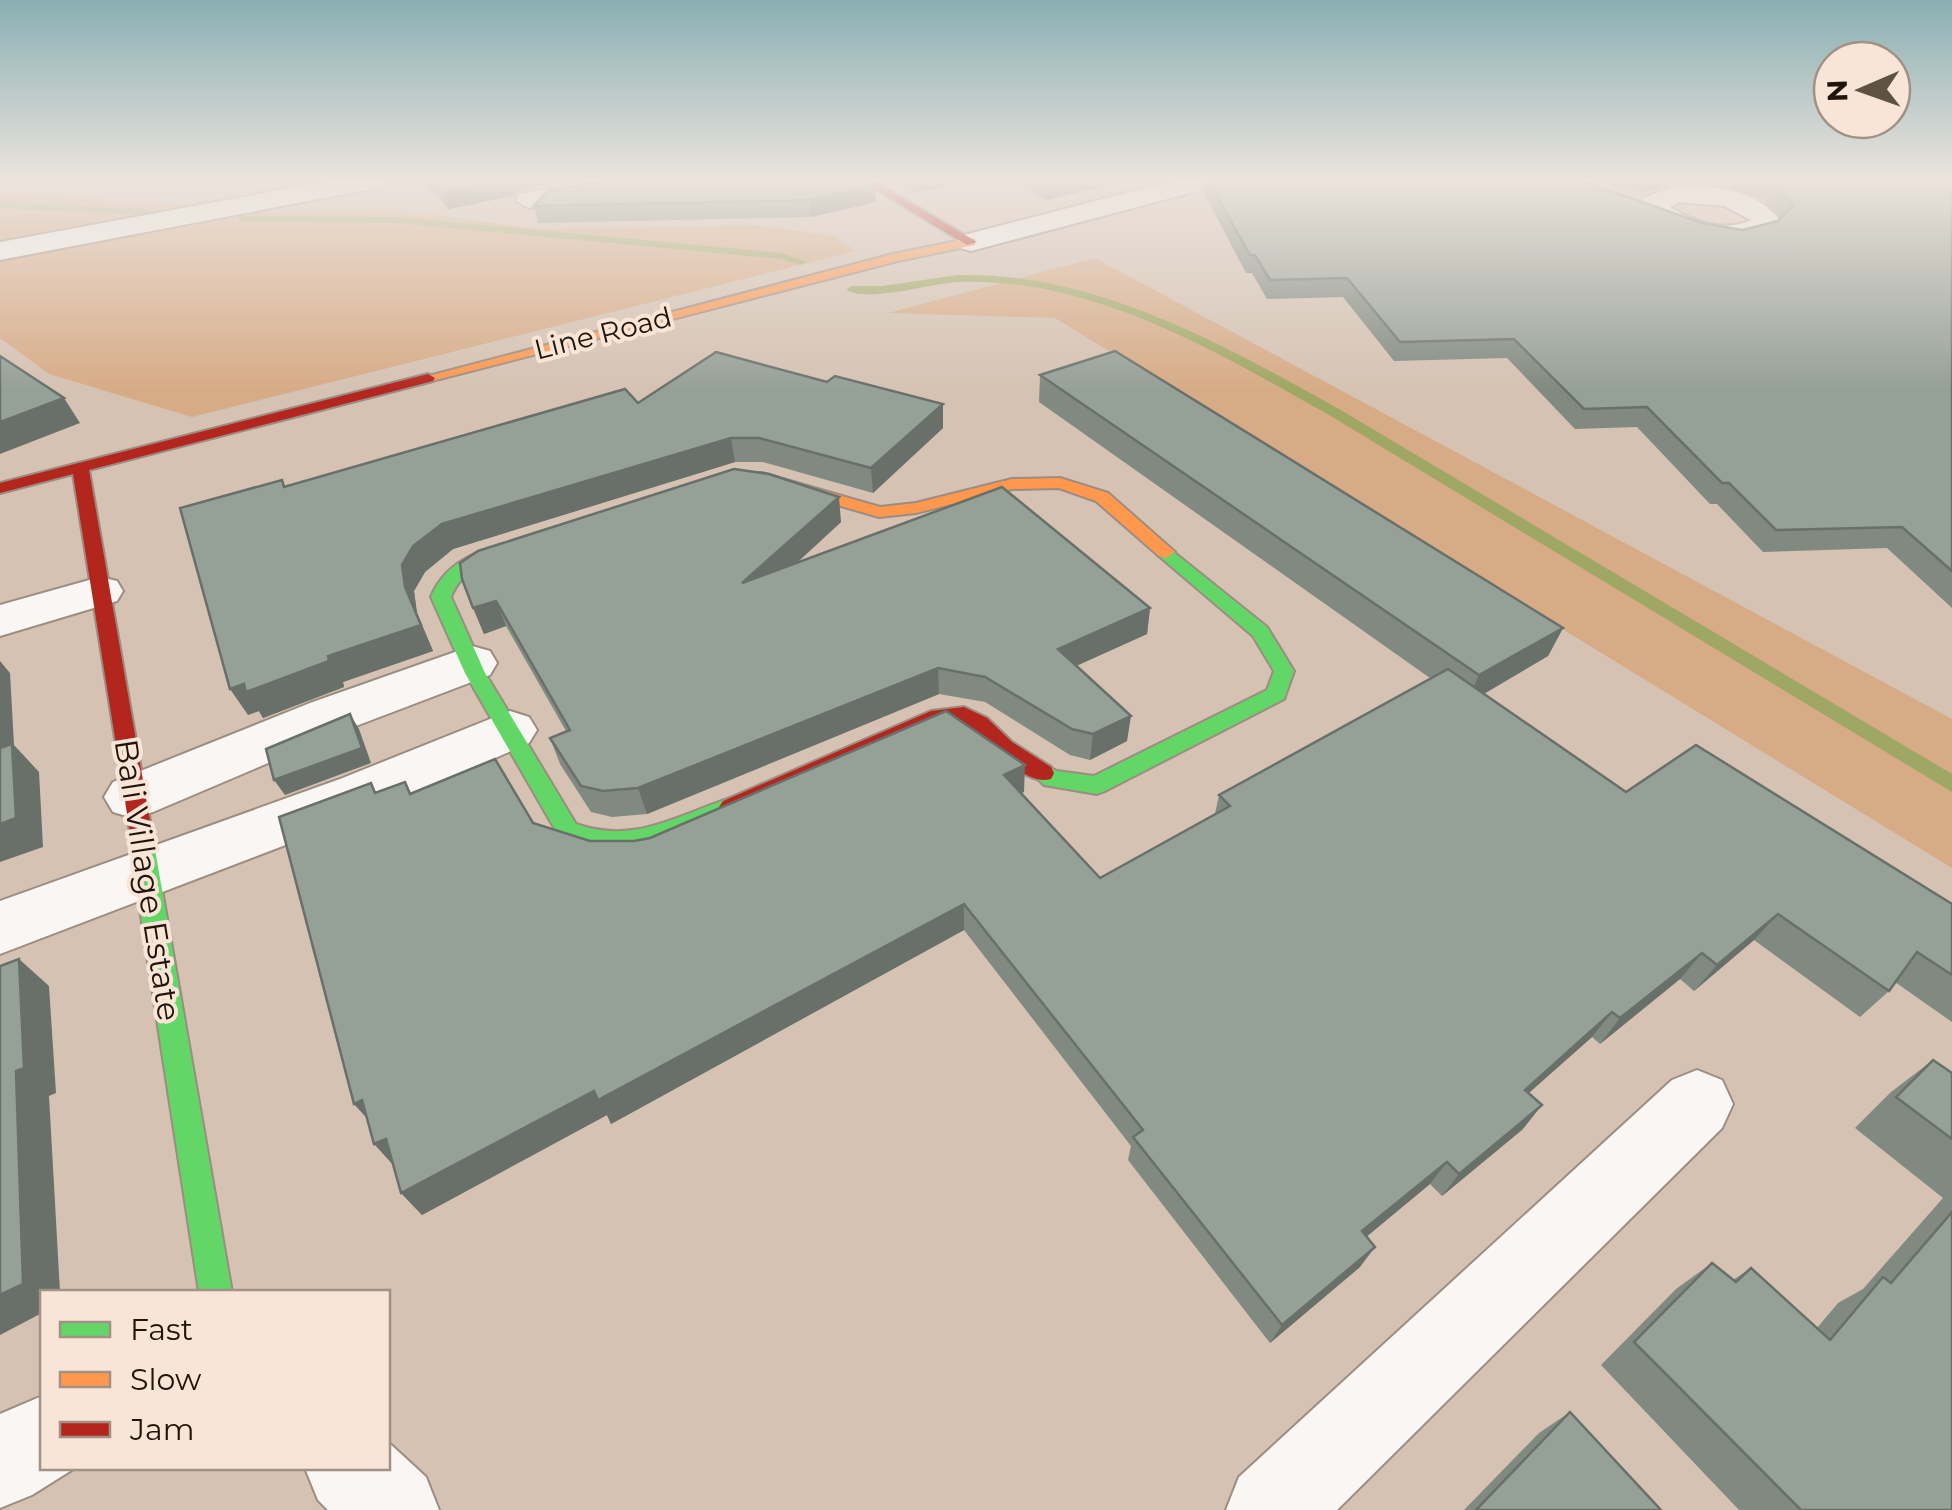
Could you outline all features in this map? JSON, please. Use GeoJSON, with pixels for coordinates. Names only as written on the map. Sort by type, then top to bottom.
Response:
{"type":"FeatureCollection","features":[{"type":"Feature","properties":{"kind":"street","name":"Line Road"},"geometry":{"type":"LineString","coordinates":[[0,488],[930,250]]}},
{"type":"Feature","properties":{"kind":"street","name":"Bali Village Estate"},"geometry":{"type":"LineString","coordinates":[[80,468],[216,1290]]}},
{"type":"Feature","properties":{"kind":"street"},"geometry":{"type":"LineString","coordinates":[[734,478],[762,478],[879,512],[916,508],[1012,484],[1060,483],[1102,496],[1260,632],[1284,671],[1276,694],[1097,785],[1052,779],[1004,748],[979,723],[964,715],[939,716],[658,840],[626,846],[592,843],[568,831],[472,663],[442,609],[441,594],[446,579],[470,562],[734,478]]}},
{"type":"Feature","properties":{"kind":"street"},"geometry":{"type":"LineString","coordinates":[[0,621],[100,591]]}},
{"type":"Feature","properties":{"kind":"street"},"geometry":{"type":"LineString","coordinates":[[134,796],[329,716],[472,663]]}},
{"type":"Feature","properties":{"kind":"street"},"geometry":{"type":"LineString","coordinates":[[0,928],[360,794],[510,730]]}},
{"type":"Feature","properties":{"kind":"street"},"geometry":{"type":"LineString","coordinates":[[1272,1510],[1697,1104]]}},
{"type":"Feature","properties":{"kind":"street"},"geometry":{"type":"LineString","coordinates":[[0,1463],[40,1441]]}},
{"type":"Feature","properties":{"kind":"street"},"geometry":{"type":"LineString","coordinates":[[352,1470],[392,1510]]}},
{"type":"Feature","properties":{"kind":"shaded area"},"geometry":{"type":"Polygon","coordinates":[[[0,250],[856,251],[192,417],[49,374],[0,338],[0,250]]]}},
{"type":"Feature","properties":{"kind":"shaded area"},"geometry":{"type":"Polygon","coordinates":[[[1095,258],[1952,719],[1952,868],[1055,318],[888,313],[1095,258]]]}},
{"type":"Feature","properties":{"kind":"building"},"geometry":{"type":"Polygon","coordinates":[[[1247,250],[1952,250],[1952,571],[1902,527],[1776,530],[1729,483],[1722,483],[1647,407],[1584,409],[1514,339],[1400,342],[1347,278],[1270,280],[1255,255],[1247,250]]]}},
{"type":"Feature","properties":{"kind":"building"},"geometry":{"type":"Polygon","coordinates":[[[1115,351],[1563,628],[1479,675],[1040,375],[1115,351]]]}},
{"type":"Feature","properties":{"kind":"building"},"geometry":{"type":"Polygon","coordinates":[[[716,352],[827,382],[835,376],[943,404],[871,468],[759,438],[731,438],[442,524],[413,546],[402,565],[405,587],[421,625],[328,656],[329,661],[246,692],[244,684],[230,689],[180,508],[282,480],[284,487],[625,389],[638,403],[716,352]]]}},
{"type":"Feature","properties":{"kind":"building"},"geometry":{"type":"Polygon","coordinates":[[[0,356],[64,398],[0,422],[0,356]]]}},
{"type":"Feature","properties":{"kind":"building"},"geometry":{"type":"Polygon","coordinates":[[[734,469],[769,474],[839,497],[742,583],[1002,487],[1150,608],[1058,649],[1131,716],[1093,734],[1072,729],[985,677],[938,668],[638,788],[603,791],[581,786],[550,738],[570,730],[496,601],[473,608],[460,563],[478,551],[734,469]]]}},
{"type":"Feature","properties":{"kind":"building"},"geometry":{"type":"Polygon","coordinates":[[[1448,669],[1626,792],[1696,745],[1952,904],[1952,975],[1917,952],[1889,991],[1778,914],[1717,965],[1702,953],[1620,1018],[1612,1012],[1525,1090],[1542,1105],[1459,1174],[1447,1162],[1362,1231],[1375,1247],[1282,1325],[1133,1137],[1143,1130],[964,904],[598,1100],[594,1091],[401,1193],[386,1139],[374,1144],[362,1100],[354,1104],[279,817],[371,783],[375,793],[405,782],[410,794],[495,759],[533,823],[590,841],[634,841],[650,838],[946,711],[1025,765],[1004,775],[1100,878],[1230,806],[1219,795],[1448,669]]]}},
{"type":"Feature","properties":{"kind":"building"},"geometry":{"type":"Polygon","coordinates":[[[350,714],[362,748],[274,780],[266,749],[350,714]]]}},
{"type":"Feature","properties":{"kind":"building"},"geometry":{"type":"Polygon","coordinates":[[[12,744],[16,818],[0,824],[0,748],[12,744]]]}},
{"type":"Feature","properties":{"kind":"building"},"geometry":{"type":"Polygon","coordinates":[[[19,959],[24,1068],[16,1071],[23,1284],[0,1295],[0,966],[19,959]]]}},
{"type":"Feature","properties":{"kind":"building"},"geometry":{"type":"Polygon","coordinates":[[[1933,1060],[1952,1073],[1952,1139],[1896,1097],[1933,1060]]]}},
{"type":"Feature","properties":{"kind":"building"},"geometry":{"type":"Polygon","coordinates":[[[1952,1212],[1952,1510],[1801,1510],[1634,1342],[1712,1263],[1736,1282],[1751,1268],[1830,1340],[1883,1277],[1891,1283],[1952,1212]]]}},
{"type":"Feature","properties":{"kind":"building"},"geometry":{"type":"Polygon","coordinates":[[[1570,1412],[1661,1510],[1476,1510],[1570,1412]]]}},
{"type":"Feature","properties":{"kind":"waterway"},"geometry":{"type":"LineString","coordinates":[[723,250],[782,256],[801,262]]}},
{"type":"Feature","properties":{"kind":"waterway"},"geometry":{"type":"LineString","coordinates":[[852,290],[958,278],[1021,282],[1068,291],[1161,323],[1334,412],[1952,784]]}},
{"type":"Feature","properties":{"kind":"traffic: fast"},"geometry":{"type":"LineString","coordinates":[[542,540],[468,564],[446,584],[441,597],[475,673],[568,831],[590,839],[631,842],[671,832],[731,807]]}},
{"type":"Feature","properties":{"kind":"traffic: fast"},"geometry":{"type":"LineString","coordinates":[[1043,773],[1052,779],[1097,785],[1276,694],[1284,671],[1260,632],[1166,552]]}},
{"type":"Feature","properties":{"kind":"traffic: fast"},"geometry":{"type":"LineString","coordinates":[[141,838],[216,1290]]}},
{"type":"Feature","properties":{"kind":"traffic: slow"},"geometry":{"type":"LineString","coordinates":[[428,378],[929,250]]}},
{"type":"Feature","properties":{"kind":"traffic: slow"},"geometry":{"type":"LineString","coordinates":[[735,478],[762,478],[879,512],[916,508],[1012,484],[1060,483],[1102,497],[1166,552]]}},
{"type":"Feature","properties":{"kind":"traffic: slow"},"geometry":{"type":"LineString","coordinates":[[542,540],[735,478]]}},
{"type":"Feature","properties":{"kind":"traffic: jam"},"geometry":{"type":"LineString","coordinates":[[0,488],[428,378]]}},
{"type":"Feature","properties":{"kind":"traffic: jam"},"geometry":{"type":"LineString","coordinates":[[80,468],[141,838]]}},
{"type":"Feature","properties":{"kind":"traffic: jam"},"geometry":{"type":"LineString","coordinates":[[731,807],[939,716],[964,715],[979,723],[1004,748],[1043,773]]}}]}
